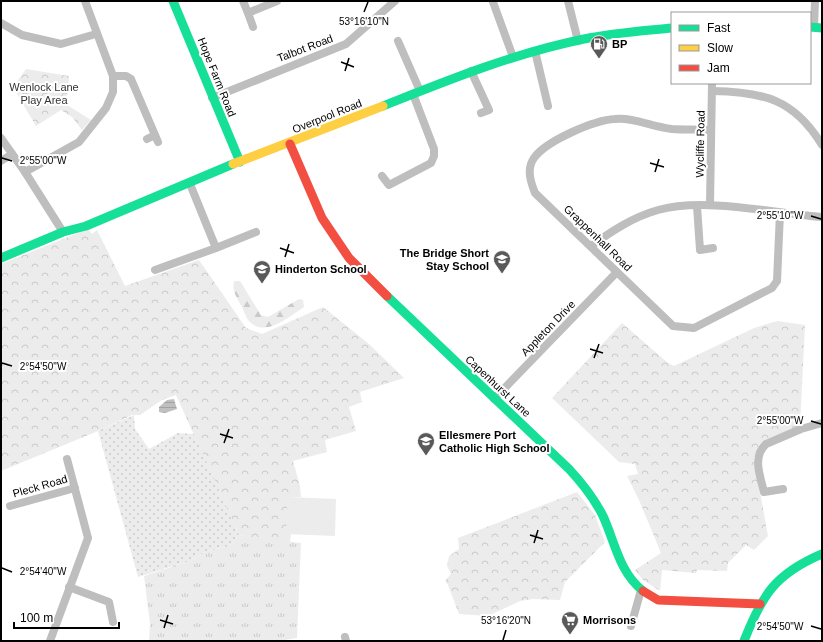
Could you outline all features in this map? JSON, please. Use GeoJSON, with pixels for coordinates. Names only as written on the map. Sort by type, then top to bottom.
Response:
{"type":"FeatureCollection","features":[{"type":"Feature","properties":{"kind":"street"},"geometry":{"type":"LineString","coordinates":[[25,172],[79,142],[106,108],[113,92],[113,76],[96,34],[85,1]]}},
{"type":"Feature","properties":{"kind":"street","name":"Hope Farm Road"},"geometry":{"type":"LineString","coordinates":[[173,1],[212,98],[240,162]]}},
{"type":"Feature","properties":{"kind":"street"},"geometry":{"type":"LineString","coordinates":[[243,1],[253,27]]}},
{"type":"Feature","properties":{"kind":"street"},"geometry":{"type":"LineString","coordinates":[[248,13],[277,1]]}},
{"type":"Feature","properties":{"kind":"street","name":"Talbot Road"},"geometry":{"type":"LineString","coordinates":[[212,98],[346,44],[395,1]]}},
{"type":"Feature","properties":{"kind":"street"},"geometry":{"type":"LineString","coordinates":[[568,1],[578,41]]}},
{"type":"Feature","properties":{"kind":"street"},"geometry":{"type":"LineString","coordinates":[[815,1],[815,27]]}},
{"type":"Feature","properties":{"kind":"street"},"geometry":{"type":"LineString","coordinates":[[493,2],[514,57]]}},
{"type":"Feature","properties":{"kind":"street"},"geometry":{"type":"LineString","coordinates":[[1,23],[22,35],[61,44],[96,34]]}},
{"type":"Feature","properties":{"kind":"street","name":"Overpool Road"},"geometry":{"type":"LineString","coordinates":[[1,258],[63,232],[86,226],[240,162],[290,144],[471,71],[535,51],[578,41],[671,28]]}},
{"type":"Feature","properties":{"kind":"street"},"geometry":{"type":"LineString","coordinates":[[382,176],[389,185],[431,162],[434,156],[434,149],[398,41]]}},
{"type":"Feature","properties":{"kind":"street"},"geometry":{"type":"LineString","coordinates":[[535,51],[544,102]]}},
{"type":"Feature","properties":{"kind":"street"},"geometry":{"type":"LineString","coordinates":[[471,71],[489,110],[481,113]]}},
{"type":"Feature","properties":{"kind":"street"},"geometry":{"type":"LineString","coordinates":[[113,76],[126,76],[131,79],[156,139],[147,139]]}},
{"type":"Feature","properties":{"kind":"street"},"geometry":{"type":"LineString","coordinates":[[712,87],[754,94],[780,103],[804,120],[822,146]]}},
{"type":"Feature","properties":{"kind":"street","name":"Wycliffe Road"},"geometry":{"type":"LineString","coordinates":[[710,205],[712,87]]}},
{"type":"Feature","properties":{"kind":"street","name":"Grappenhall Road"},"geometry":{"type":"LineString","coordinates":[[711,130],[672,129],[616,118],[605,120],[588,125],[544,148],[533,159],[530,172],[531,182],[535,193],[673,326],[694,328],[772,288],[777,281],[780,213]]}},
{"type":"Feature","properties":{"kind":"street"},"geometry":{"type":"LineString","coordinates":[[1,138],[25,172],[63,232]]}},
{"type":"Feature","properties":{"kind":"street","name":"Capenhurst Lane"},"geometry":{"type":"LineString","coordinates":[[290,144],[322,218],[349,258],[399,309],[569,469],[586,488],[603,516],[621,564],[641,590],[658,600],[760,604]]}},
{"type":"Feature","properties":{"kind":"street"},"geometry":{"type":"LineString","coordinates":[[1,161],[12,154]]}},
{"type":"Feature","properties":{"kind":"street"},"geometry":{"type":"LineString","coordinates":[[190,184],[216,248]]}},
{"type":"Feature","properties":{"kind":"street"},"geometry":{"type":"LineString","coordinates":[[591,246],[617,227],[643,216],[673,207],[710,205],[822,217]]}},
{"type":"Feature","properties":{"kind":"street"},"geometry":{"type":"LineString","coordinates":[[697,206],[700,250],[713,248]]}},
{"type":"Feature","properties":{"kind":"street"},"geometry":{"type":"LineString","coordinates":[[155,270],[216,248],[255,231]]}},
{"type":"Feature","properties":{"kind":"street","name":"Appleton Drive"},"geometry":{"type":"LineString","coordinates":[[494,399],[617,272]]}},
{"type":"Feature","properties":{"kind":"street"},"geometry":{"type":"LineString","coordinates":[[783,489],[764,492],[758,467],[758,456],[762,448],[766,444],[801,429],[822,423]]}},
{"type":"Feature","properties":{"kind":"street"},"geometry":{"type":"LineString","coordinates":[[50,641],[88,538],[68,459]]}},
{"type":"Feature","properties":{"kind":"street","name":"Pleck Road"},"geometry":{"type":"LineString","coordinates":[[10,506],[75,488]]}},
{"type":"Feature","properties":{"kind":"street"},"geometry":{"type":"LineString","coordinates":[[744,641],[760,604],[778,578],[794,567],[822,554]]}},
{"type":"Feature","properties":{"kind":"street"},"geometry":{"type":"LineString","coordinates":[[69,587],[109,602],[113,622]]}},
{"type":"Feature","properties":{"kind":"street"},"geometry":{"type":"LineString","coordinates":[[631,626],[641,590]]}},
{"type":"Feature","properties":{"kind":"green space","name":"Wenlock Lane Play Area"},"geometry":{"type":"Polygon","coordinates":[[[26,69],[69,76],[68,92],[64,103],[91,120],[82,130],[72,117],[61,110],[36,126],[13,87],[26,69]]]}},
{"type":"Feature","properties":{"kind":"green space"},"geometry":{"type":"Polygon","coordinates":[[[88,229],[92,234],[97,230],[125,286],[199,260],[246,328],[262,334],[323,307],[369,344],[404,378],[360,392],[362,402],[349,407],[356,431],[325,440],[327,452],[293,461],[300,486],[301,497],[288,497],[287,534],[291,534],[290,543],[239,535],[176,395],[162,400],[140,415],[132,415],[98,431],[1,471],[1,264],[88,229]]]}},
{"type":"Feature","properties":{"kind":"green space"},"geometry":{"type":"Polygon","coordinates":[[[234,281],[240,281],[261,315],[268,317],[299,299],[303,300],[304,307],[279,323],[264,328],[257,327],[250,322],[246,316],[234,292],[234,281]]]}},
{"type":"Feature","properties":{"kind":"green space"},"geometry":{"type":"Polygon","coordinates":[[[777,321],[805,325],[800,426],[766,439],[759,445],[754,458],[768,536],[754,550],[746,545],[728,563],[727,571],[697,570],[696,573],[662,570],[660,591],[643,580],[635,570],[661,553],[639,500],[627,476],[638,474],[635,464],[619,462],[552,398],[622,323],[668,363],[674,366],[754,328],[777,321]]]}},
{"type":"Feature","properties":{"kind":"green space"},"geometry":{"type":"Polygon","coordinates":[[[134,415],[135,429],[149,449],[178,433],[194,434],[239,535],[229,546],[205,552],[189,561],[138,577],[98,431],[134,415]]]}},
{"type":"Feature","properties":{"kind":"green space"},"geometry":{"type":"Polygon","coordinates":[[[577,492],[595,515],[605,542],[565,582],[560,600],[533,599],[520,601],[488,616],[459,614],[445,581],[451,574],[447,566],[449,556],[459,549],[458,538],[577,492]]]}},
{"type":"Feature","properties":{"kind":"green space"},"geometry":{"type":"Polygon","coordinates":[[[288,497],[336,499],[335,536],[286,534],[288,497]]]}},
{"type":"Feature","properties":{"kind":"green space"},"geometry":{"type":"Polygon","coordinates":[[[239,535],[301,543],[297,638],[278,641],[149,641],[150,624],[144,576],[189,561],[205,552],[229,546],[239,535]]]}},
{"type":"Feature","properties":{"kind":"shaded area"},"geometry":{"type":"Polygon","coordinates":[[[174,399],[177,409],[165,413],[159,412],[159,407],[167,400],[174,399]]]}},
{"type":"Feature","properties":{"kind":"traffic: fast"},"geometry":{"type":"LineString","coordinates":[[173,1],[240,162]]}},
{"type":"Feature","properties":{"kind":"traffic: fast"},"geometry":{"type":"LineString","coordinates":[[811,27],[822,28]]}},
{"type":"Feature","properties":{"kind":"traffic: fast"},"geometry":{"type":"LineString","coordinates":[[383,106],[507,59],[558,45],[628,32],[671,28]]}},
{"type":"Feature","properties":{"kind":"traffic: fast"},"geometry":{"type":"LineString","coordinates":[[1,258],[63,232],[86,226],[233,164]]}},
{"type":"Feature","properties":{"kind":"traffic: fast"},"geometry":{"type":"LineString","coordinates":[[387,296],[579,480],[592,497],[603,516],[618,556],[628,575],[643,591]]}},
{"type":"Feature","properties":{"kind":"traffic: fast"},"geometry":{"type":"LineString","coordinates":[[744,641],[757,611],[772,588],[781,578],[822,554]]}},
{"type":"Feature","properties":{"kind":"traffic: slow"},"geometry":{"type":"LineString","coordinates":[[233,164],[383,106]]}},
{"type":"Feature","properties":{"kind":"traffic: jam"},"geometry":{"type":"LineString","coordinates":[[290,144],[322,218],[349,258],[387,296]]}},
{"type":"Feature","properties":{"kind":"traffic: jam"},"geometry":{"type":"LineString","coordinates":[[643,591],[658,600],[760,604]]}},
{"type":"Feature","properties":{"kind":"place","name":"BP"},"geometry":{"type":"Point","coordinates":[599,59]}},
{"type":"Feature","properties":{"kind":"place","name":"The Bridge Short Stay School"},"geometry":{"type":"Point","coordinates":[502,274]}},
{"type":"Feature","properties":{"kind":"place","name":"Hinderton School"},"geometry":{"type":"Point","coordinates":[262,284]}},
{"type":"Feature","properties":{"kind":"place","name":"Ellesmere Port Catholic High School"},"geometry":{"type":"Point","coordinates":[426,456]}},
{"type":"Feature","properties":{"kind":"place","name":"Morrisons"},"geometry":{"type":"Point","coordinates":[570,635]}}]}
